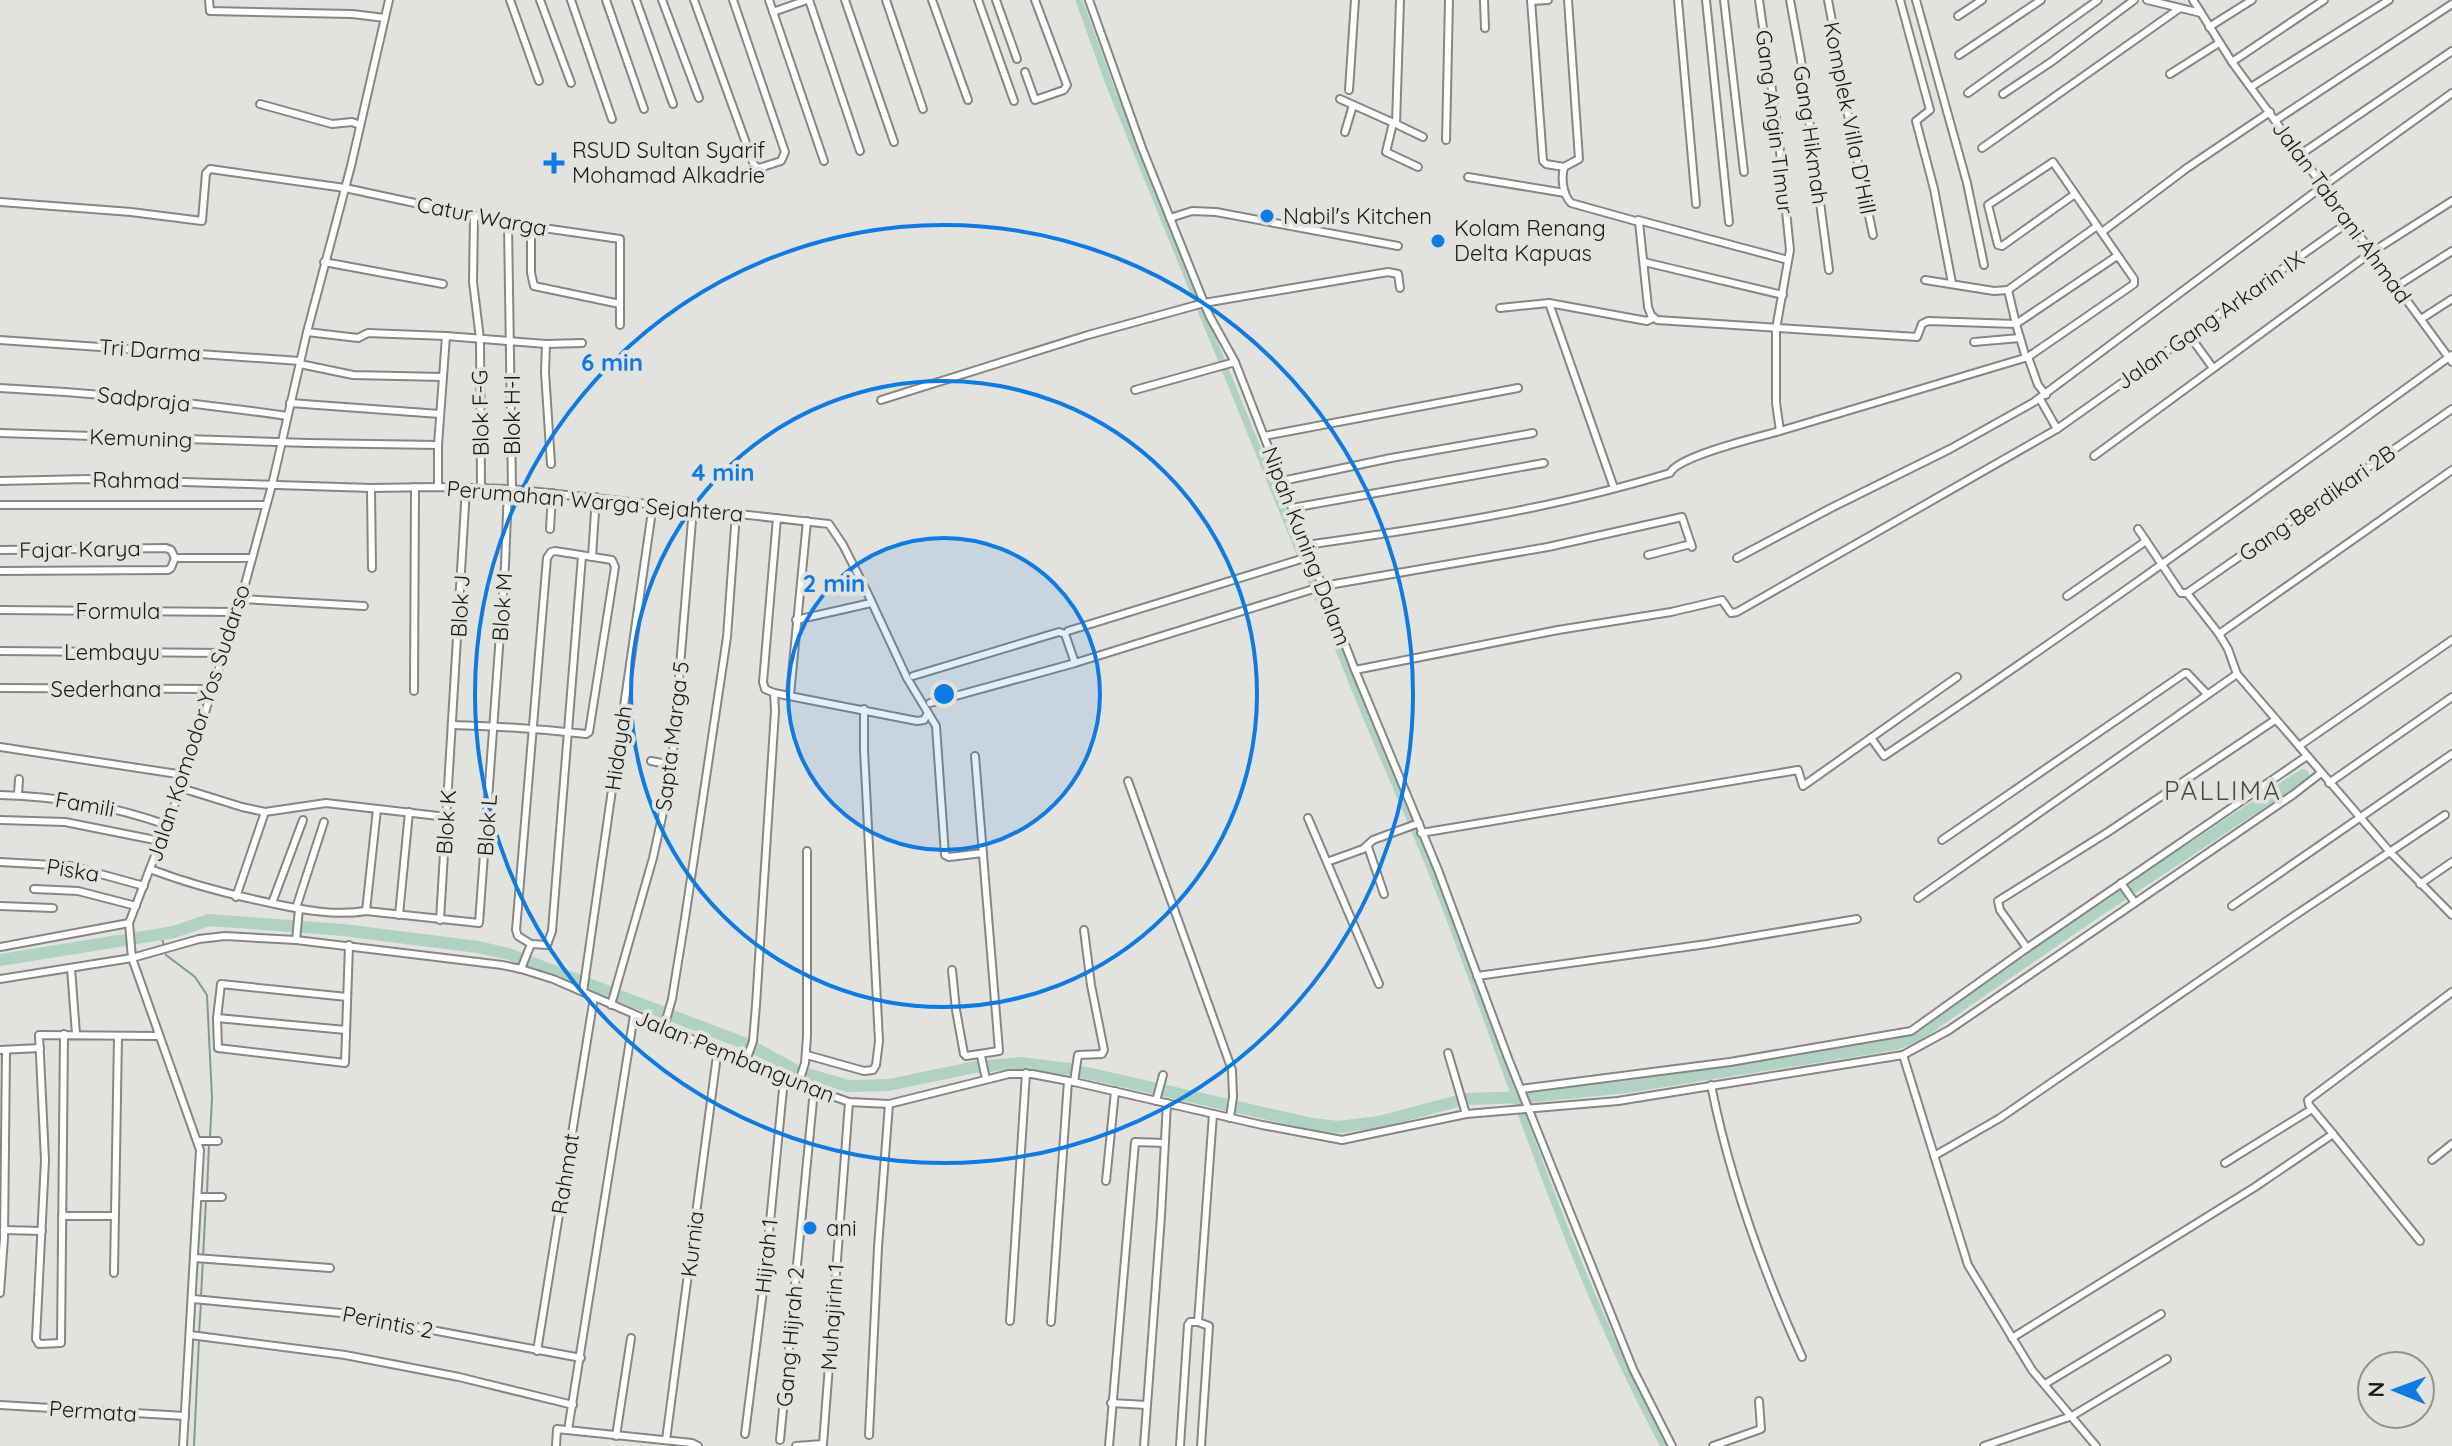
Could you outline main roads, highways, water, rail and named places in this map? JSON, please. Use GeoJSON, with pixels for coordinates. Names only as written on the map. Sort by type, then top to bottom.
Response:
{"type":"FeatureCollection","features":[{"type":"Feature","properties":{"kind":"waterway"},"geometry":{"type":"LineString","coordinates":[[1079,0],[1108,81],[1431,870],[1567,1234],[1629,1377],[1664,1446]]}},
{"type":"Feature","properties":{"kind":"waterway"},"geometry":{"type":"LineString","coordinates":[[0,960],[174,932],[209,920],[343,930],[478,947],[509,954],[749,1045],[797,1071],[848,1086],[889,1085],[975,1067],[1021,1063],[1069,1069],[1312,1124],[1338,1127],[1379,1122],[1465,1099],[1527,1097],[1627,1087],[1896,1044],[1916,1036],[2303,775]]}},
{"type":"Feature","properties":{"kind":"waterway"},"geometry":{"type":"LineString","coordinates":[[161,934],[166,955],[195,977],[207,995],[212,1098],[210,1137]]}},
{"type":"Feature","properties":{"kind":"waterway"},"geometry":{"type":"LineString","coordinates":[[207,1193],[209,1144]]}},
{"type":"Feature","properties":{"kind":"waterway"},"geometry":{"type":"LineString","coordinates":[[201,1297],[206,1200]]}},
{"type":"Feature","properties":{"kind":"waterway"},"geometry":{"type":"LineString","coordinates":[[199,1333],[201,1303]]}},
{"type":"Feature","properties":{"kind":"waterway"},"geometry":{"type":"LineString","coordinates":[[194,1446],[199,1339]]}},
{"type":"Feature","properties":{"kind":"place","name":"RSUD Sultan Syarif Mohamad Alkadrie"},"geometry":{"type":"Point","coordinates":[554,163]}},
{"type":"Feature","properties":{"kind":"place","name":"Nabil's Kitchen"},"geometry":{"type":"Point","coordinates":[1267,216]}},
{"type":"Feature","properties":{"kind":"place","name":"Kolam Renang Delta Kapuas"},"geometry":{"type":"Point","coordinates":[1438,241]}},
{"type":"Feature","properties":{"kind":"place","name":"ani"},"geometry":{"type":"Point","coordinates":[810,1228]}},
{"type":"Feature","properties":{"kind":"district","name":"PALLIMA"},"geometry":{"type":"Point","coordinates":[2223,790]}}]}
